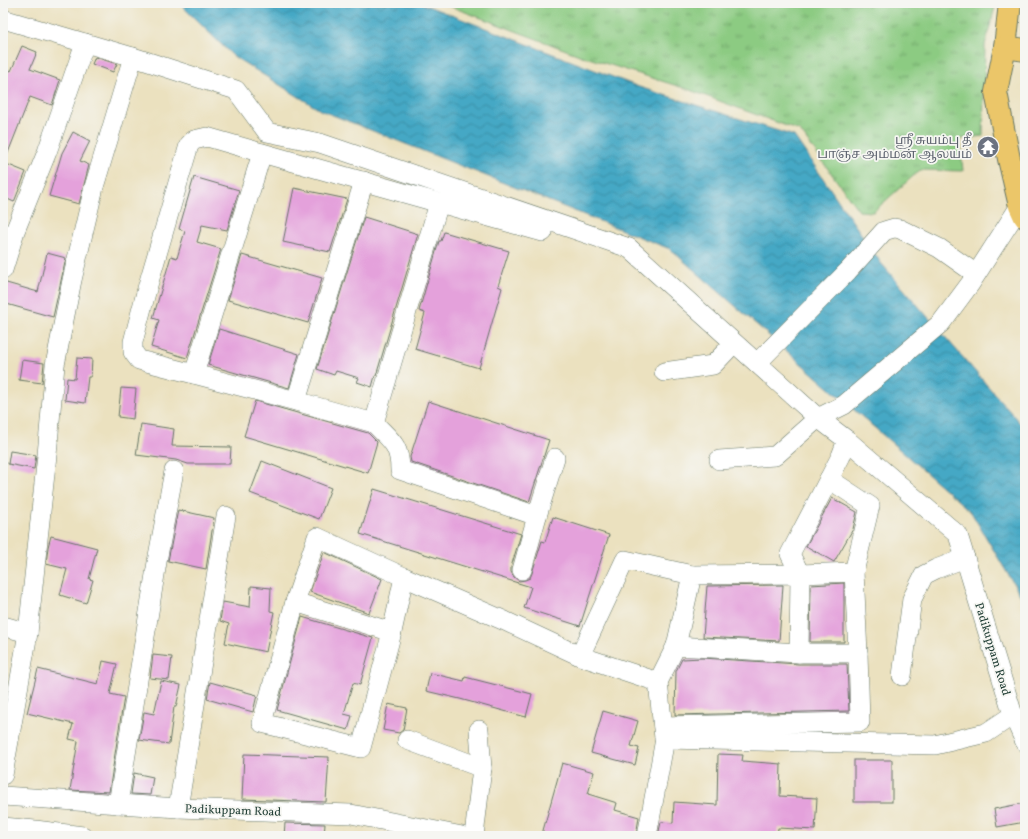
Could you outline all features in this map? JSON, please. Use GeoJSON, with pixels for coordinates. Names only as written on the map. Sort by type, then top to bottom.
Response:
{"type":"FeatureCollection","features":[{"type":"Feature","properties":{"kind":"main road"},"geometry":{"type":"LineString","coordinates":[[1010,3],[1015,48],[996,92],[1009,159],[1023,208]]}},
{"type":"Feature","properties":{"kind":"street"},"geometry":{"type":"LineString","coordinates":[[4,21],[133,57],[236,90],[267,132],[320,143],[629,248]]}},
{"type":"Feature","properties":{"kind":"street"},"geometry":{"type":"LineString","coordinates":[[3,270],[15,231],[47,152],[85,43]]}},
{"type":"Feature","properties":{"kind":"street"},"geometry":{"type":"LineString","coordinates":[[3,775],[28,633],[55,365],[72,280],[94,187],[133,57]]}},
{"type":"Feature","properties":{"kind":"street"},"geometry":{"type":"LineString","coordinates":[[537,516],[400,470],[398,450],[394,443],[374,423],[139,360],[134,352],[134,342],[148,285],[189,145],[194,140],[207,138],[548,233],[629,248]]}},
{"type":"Feature","properties":{"kind":"street"},"geometry":{"type":"LineString","coordinates":[[194,374],[262,153]]}},
{"type":"Feature","properties":{"kind":"street"},"geometry":{"type":"LineString","coordinates":[[296,401],[364,181]]}},
{"type":"Feature","properties":{"kind":"street"},"geometry":{"type":"LineString","coordinates":[[374,423],[439,203]]}},
{"type":"Feature","properties":{"kind":"street"},"geometry":{"type":"LineString","coordinates":[[719,460],[775,456],[818,418],[844,405],[942,323],[1023,208]]}},
{"type":"Feature","properties":{"kind":"street"},"geometry":{"type":"LineString","coordinates":[[757,363],[848,271],[884,231],[894,228],[900,229],[931,244],[976,274]]}},
{"type":"Feature","properties":{"kind":"street","name":"Padikuppam Road"},"geometry":{"type":"LineString","coordinates":[[629,248],[818,418],[847,440],[958,535],[1013,715],[1025,742]]}},
{"type":"Feature","properties":{"kind":"street"},"geometry":{"type":"LineString","coordinates":[[664,372],[713,365],[734,343]]}},
{"type":"Feature","properties":{"kind":"street"},"geometry":{"type":"LineString","coordinates":[[799,653],[800,574],[790,554],[845,448],[847,440]]}},
{"type":"Feature","properties":{"kind":"street"},"geometry":{"type":"LineString","coordinates":[[522,570],[555,458]]}},
{"type":"Feature","properties":{"kind":"street"},"geometry":{"type":"LineString","coordinates":[[118,804],[158,556],[174,471]]}},
{"type":"Feature","properties":{"kind":"street"},"geometry":{"type":"LineString","coordinates":[[664,733],[860,722],[854,572],[870,506],[829,479]]}},
{"type":"Feature","properties":{"kind":"street"},"geometry":{"type":"LineString","coordinates":[[178,808],[226,516]]}},
{"type":"Feature","properties":{"kind":"street"},"geometry":{"type":"LineString","coordinates":[[404,577],[392,632],[361,748],[262,723],[295,602],[317,537],[580,656],[658,682]]}},
{"type":"Feature","properties":{"kind":"street"},"geometry":{"type":"LineString","coordinates":[[902,676],[912,599],[924,575],[965,558]]}},
{"type":"Feature","properties":{"kind":"street"},"geometry":{"type":"LineString","coordinates":[[580,656],[625,560],[692,575],[854,572]]}},
{"type":"Feature","properties":{"kind":"street"},"geometry":{"type":"LineString","coordinates":[[648,836],[664,733],[658,682],[676,646],[692,575]]}},
{"type":"Feature","properties":{"kind":"street"},"geometry":{"type":"LineString","coordinates":[[295,602],[392,632]]}},
{"type":"Feature","properties":{"kind":"street"},"geometry":{"type":"LineString","coordinates":[[3,626],[28,633]]}},
{"type":"Feature","properties":{"kind":"street"},"geometry":{"type":"LineString","coordinates":[[676,646],[799,653],[858,653]]}},
{"type":"Feature","properties":{"kind":"street"},"geometry":{"type":"LineString","coordinates":[[664,733],[935,745],[986,733],[1013,715]]}},
{"type":"Feature","properties":{"kind":"street"},"geometry":{"type":"LineString","coordinates":[[474,836],[482,768],[479,730]]}},
{"type":"Feature","properties":{"kind":"street"},"geometry":{"type":"LineString","coordinates":[[407,740],[482,768]]}},
{"type":"Feature","properties":{"kind":"street","name":"Padikuppam Road"},"geometry":{"type":"LineString","coordinates":[[3,796],[178,808],[351,814],[396,829],[462,836]]}},
{"type":"Feature","properties":{"kind":"street"},"geometry":{"type":"LineString","coordinates":[[3,827],[35,833],[83,836]]}},
{"type":"Feature","properties":{"kind":"green space"},"geometry":{"type":"Polygon","coordinates":[[[444,3],[996,3],[985,45],[983,136],[960,139],[963,171],[920,170],[873,212],[859,211],[800,131],[687,89],[582,56],[444,3]]]}},
{"type":"Feature","properties":{"kind":"water"},"geometry":{"type":"Polygon","coordinates":[[[179,3],[420,3],[639,87],[794,136],[881,263],[1025,429],[1025,603],[971,512],[670,249],[320,110],[233,56],[179,3]]]}},
{"type":"Feature","properties":{"kind":"building"},"geometry":{"type":"Polygon","coordinates":[[[22,46],[37,52],[30,69],[60,80],[52,105],[30,97],[4,163],[26,172],[14,202],[3,197],[3,84],[9,70],[11,71],[22,46]]]}},
{"type":"Feature","properties":{"kind":"building"},"geometry":{"type":"Polygon","coordinates":[[[95,57],[117,64],[113,72],[92,64],[95,57]]]}},
{"type":"Feature","properties":{"kind":"building"},"geometry":{"type":"Polygon","coordinates":[[[73,132],[90,141],[80,161],[89,165],[79,204],[49,196],[62,153],[73,132]]]}},
{"type":"Feature","properties":{"kind":"building"},"geometry":{"type":"Polygon","coordinates":[[[194,177],[239,190],[227,230],[202,225],[197,242],[221,249],[187,358],[151,347],[159,320],[153,318],[171,256],[177,258],[185,231],[179,229],[194,177]]]}},
{"type":"Feature","properties":{"kind":"building"},"geometry":{"type":"Polygon","coordinates":[[[294,188],[347,199],[330,252],[283,242],[294,188]]]}},
{"type":"Feature","properties":{"kind":"building"},"geometry":{"type":"Polygon","coordinates":[[[364,217],[418,234],[372,387],[357,382],[359,378],[336,371],[334,375],[317,369],[364,217]]]}},
{"type":"Feature","properties":{"kind":"building"},"geometry":{"type":"Polygon","coordinates":[[[444,232],[509,251],[498,286],[502,288],[479,368],[415,349],[425,313],[419,311],[439,241],[441,241],[444,232]]]}},
{"type":"Feature","properties":{"kind":"building"},"geometry":{"type":"Polygon","coordinates":[[[47,253],[66,258],[53,317],[3,303],[3,282],[38,292],[47,253]]]}},
{"type":"Feature","properties":{"kind":"building"},"geometry":{"type":"Polygon","coordinates":[[[242,255],[322,278],[308,323],[228,300],[242,255]]]}},
{"type":"Feature","properties":{"kind":"building"},"geometry":{"type":"Polygon","coordinates":[[[219,329],[299,354],[289,388],[208,365],[219,329]]]}},
{"type":"Feature","properties":{"kind":"building"},"geometry":{"type":"Polygon","coordinates":[[[77,358],[92,359],[91,377],[88,377],[85,403],[65,400],[67,378],[75,379],[77,358]]]}},
{"type":"Feature","properties":{"kind":"building"},"geometry":{"type":"Polygon","coordinates":[[[22,360],[44,363],[42,383],[19,380],[22,360]]]}},
{"type":"Feature","properties":{"kind":"building"},"geometry":{"type":"Polygon","coordinates":[[[121,388],[136,389],[133,419],[118,417],[121,388]]]}},
{"type":"Feature","properties":{"kind":"building"},"geometry":{"type":"Polygon","coordinates":[[[255,401],[368,433],[377,442],[368,473],[244,436],[255,401]]]}},
{"type":"Feature","properties":{"kind":"building"},"geometry":{"type":"Polygon","coordinates":[[[428,401],[549,440],[529,502],[411,462],[410,457],[428,401]]]}},
{"type":"Feature","properties":{"kind":"building"},"geometry":{"type":"Polygon","coordinates":[[[141,424],[174,429],[172,446],[231,447],[230,464],[188,464],[176,460],[136,455],[141,424]]]}},
{"type":"Feature","properties":{"kind":"building"},"geometry":{"type":"Polygon","coordinates":[[[10,451],[36,455],[34,469],[8,464],[10,451]]]}},
{"type":"Feature","properties":{"kind":"building"},"geometry":{"type":"Polygon","coordinates":[[[262,461],[331,488],[319,519],[250,493],[262,461]]]}},
{"type":"Feature","properties":{"kind":"building"},"geometry":{"type":"Polygon","coordinates":[[[374,489],[521,534],[511,567],[511,572],[519,581],[530,578],[542,541],[545,542],[553,517],[609,535],[580,626],[524,608],[531,587],[360,534],[374,489]]]}},
{"type":"Feature","properties":{"kind":"building"},"geometry":{"type":"Polygon","coordinates":[[[832,498],[857,512],[853,529],[834,562],[806,546],[832,498]]]}},
{"type":"Feature","properties":{"kind":"building"},"geometry":{"type":"Polygon","coordinates":[[[178,510],[214,518],[206,569],[168,561],[178,510]]]}},
{"type":"Feature","properties":{"kind":"building"},"geometry":{"type":"Polygon","coordinates":[[[51,536],[97,548],[89,579],[93,580],[86,603],[60,595],[67,569],[46,564],[51,536]]]}},
{"type":"Feature","properties":{"kind":"building"},"geometry":{"type":"Polygon","coordinates":[[[324,552],[382,579],[369,613],[310,592],[324,552]]]}},
{"type":"Feature","properties":{"kind":"building"},"geometry":{"type":"Polygon","coordinates":[[[844,583],[844,642],[810,642],[811,585],[844,583]]]}},
{"type":"Feature","properties":{"kind":"building"},"geometry":{"type":"Polygon","coordinates":[[[783,585],[779,641],[703,637],[707,586],[783,585]]]}},
{"type":"Feature","properties":{"kind":"building"},"geometry":{"type":"Polygon","coordinates":[[[251,586],[271,588],[270,611],[274,612],[266,652],[225,643],[229,624],[220,621],[223,602],[250,607],[251,586]]]}},
{"type":"Feature","properties":{"kind":"building"},"geometry":{"type":"Polygon","coordinates":[[[302,617],[373,638],[360,685],[353,683],[344,714],[352,716],[348,730],[277,710],[302,617]]]}},
{"type":"Feature","properties":{"kind":"building"},"geometry":{"type":"Polygon","coordinates":[[[153,655],[172,657],[169,680],[150,678],[153,655]]]}},
{"type":"Feature","properties":{"kind":"building"},"geometry":{"type":"Polygon","coordinates":[[[702,658],[799,664],[847,664],[849,711],[675,715],[676,671],[682,659],[702,658]]]}},
{"type":"Feature","properties":{"kind":"building"},"geometry":{"type":"Polygon","coordinates":[[[103,661],[117,664],[110,694],[124,697],[109,792],[70,790],[78,741],[69,739],[73,724],[27,713],[38,669],[98,684],[103,661]]]}},
{"type":"Feature","properties":{"kind":"building"},"geometry":{"type":"Polygon","coordinates":[[[430,673],[464,681],[465,677],[532,694],[526,717],[426,691],[430,673]]]}},
{"type":"Feature","properties":{"kind":"building"},"geometry":{"type":"Polygon","coordinates":[[[161,681],[181,685],[176,707],[174,707],[169,744],[139,740],[144,712],[154,714],[161,681]]]}},
{"type":"Feature","properties":{"kind":"building"},"geometry":{"type":"Polygon","coordinates":[[[210,682],[257,695],[253,712],[207,699],[210,682]]]}},
{"type":"Feature","properties":{"kind":"building"},"geometry":{"type":"Polygon","coordinates":[[[388,704],[407,708],[403,730],[399,733],[383,730],[388,704]]]}},
{"type":"Feature","properties":{"kind":"building"},"geometry":{"type":"Polygon","coordinates":[[[603,711],[638,721],[631,746],[639,748],[635,765],[591,753],[603,711]]]}},
{"type":"Feature","properties":{"kind":"building"},"geometry":{"type":"Polygon","coordinates":[[[244,754],[329,757],[326,802],[242,799],[244,754]]]}},
{"type":"Feature","properties":{"kind":"building"},"geometry":{"type":"Polygon","coordinates":[[[718,754],[743,755],[742,761],[781,764],[780,796],[817,798],[815,830],[778,828],[777,835],[760,834],[760,836],[658,836],[661,822],[673,823],[674,802],[717,805],[718,754]]]}},
{"type":"Feature","properties":{"kind":"building"},"geometry":{"type":"Polygon","coordinates":[[[854,760],[892,760],[892,802],[854,802],[854,760]]]}},
{"type":"Feature","properties":{"kind":"building"},"geometry":{"type":"Polygon","coordinates":[[[562,763],[594,772],[588,794],[617,803],[615,810],[639,817],[636,836],[549,836],[542,834],[562,763]]]}},
{"type":"Feature","properties":{"kind":"building"},"geometry":{"type":"Polygon","coordinates":[[[134,773],[153,777],[150,795],[131,794],[134,773]]]}},
{"type":"Feature","properties":{"kind":"building"},"geometry":{"type":"Polygon","coordinates":[[[1025,803],[1025,822],[997,827],[994,809],[1025,803]]]}},
{"type":"Feature","properties":{"kind":"building"},"geometry":{"type":"Polygon","coordinates":[[[285,823],[325,824],[324,836],[284,836],[285,823]]]}},
{"type":"Feature","properties":{"kind":"place","name":"ஶ்ரீ சுயம்பு தீ பாஞ்ச அம்மன் ஆலயம்"},"geometry":{"type":"Point","coordinates":[988,147]}}]}
